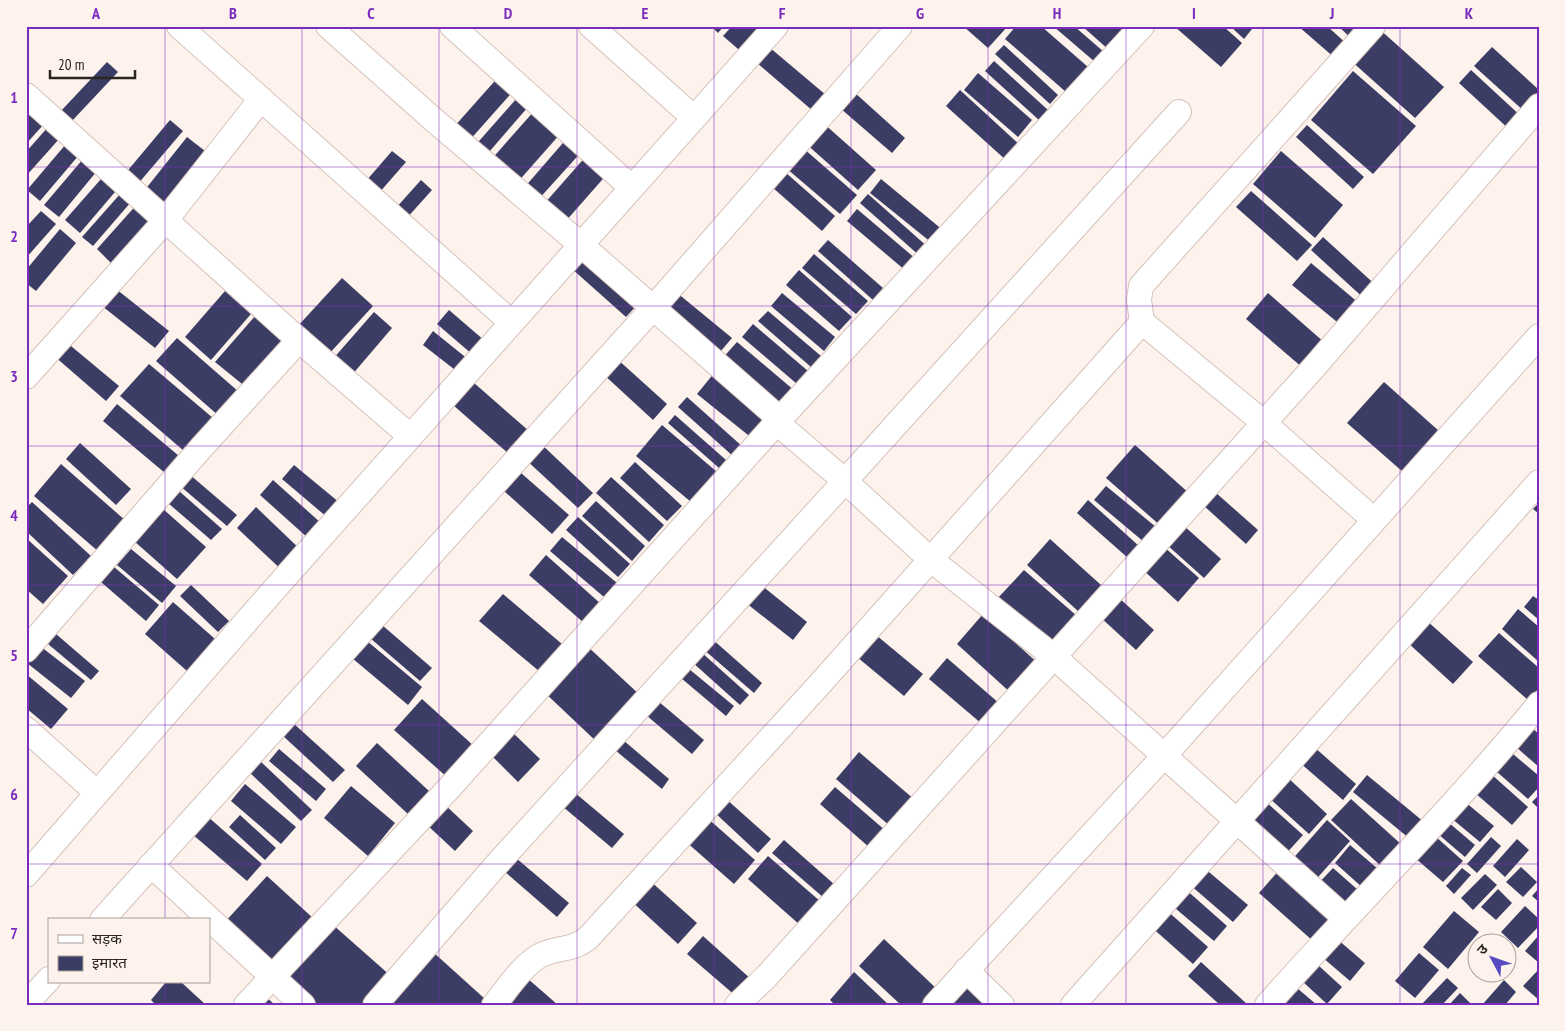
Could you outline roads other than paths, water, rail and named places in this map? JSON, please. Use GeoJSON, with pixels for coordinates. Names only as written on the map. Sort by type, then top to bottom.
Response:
{"type":"FeatureCollection","features":[{"type":"Feature","properties":{"kind":"street"},"geometry":{"type":"LineString","coordinates":[[179,26],[511,322]]}},
{"type":"Feature","properties":{"kind":"street"},"geometry":{"type":"LineString","coordinates":[[328,26],[434,121],[653,308],[930,559],[1053,656],[1345,918]]}},
{"type":"Feature","properties":{"kind":"street"},"geometry":{"type":"LineString","coordinates":[[452,26],[631,187]]}},
{"type":"Feature","properties":{"kind":"street"},"geometry":{"type":"LineString","coordinates":[[591,26],[694,118]]}},
{"type":"Feature","properties":{"kind":"street"},"geometry":{"type":"LineString","coordinates":[[26,875],[96,792],[410,436],[776,26]]}},
{"type":"Feature","properties":{"kind":"street"},"geometry":{"type":"LineString","coordinates":[[104,918],[653,308],[900,26]]}},
{"type":"Feature","properties":{"kind":"street"},"geometry":{"type":"LineString","coordinates":[[246,1005],[451,786],[778,421],[1142,26]]}},
{"type":"Feature","properties":{"kind":"street"},"geometry":{"type":"LineString","coordinates":[[1373,26],[1141,286],[1138,300],[1142,322],[1264,423],[1374,520]]}},
{"type":"Feature","properties":{"kind":"street"},"geometry":{"type":"LineString","coordinates":[[26,95],[299,340],[410,436]]}},
{"type":"Feature","properties":{"kind":"street"},"geometry":{"type":"LineString","coordinates":[[26,377],[165,220],[261,100]]}},
{"type":"Feature","properties":{"kind":"street"},"geometry":{"type":"LineString","coordinates":[[736,1005],[767,976],[1264,423],[1539,106]]}},
{"type":"Feature","properties":{"kind":"street"},"geometry":{"type":"LineString","coordinates":[[374,1005],[498,863],[1180,112]]}},
{"type":"Feature","properties":{"kind":"street"},"geometry":{"type":"LineString","coordinates":[[494,1005],[537,957],[548,952],[575,947],[589,937],[819,685],[1142,322]]}},
{"type":"Feature","properties":{"kind":"street"},"geometry":{"type":"LineString","coordinates":[[935,1005],[1164,756],[1539,336]]}},
{"type":"Feature","properties":{"kind":"street"},"geometry":{"type":"LineString","coordinates":[[26,650],[201,448],[299,340]]}},
{"type":"Feature","properties":{"kind":"street"},"geometry":{"type":"LineString","coordinates":[[1073,1005],[1539,482]]}},
{"type":"Feature","properties":{"kind":"street"},"geometry":{"type":"LineString","coordinates":[[1267,1005],[1345,918],[1486,770],[1539,704]]}},
{"type":"Feature","properties":{"kind":"street"},"geometry":{"type":"LineString","coordinates":[[26,729],[96,792]]}},
{"type":"Feature","properties":{"kind":"street"},"geometry":{"type":"LineString","coordinates":[[151,865],[209,918]]}},
{"type":"Feature","properties":{"kind":"street"},"geometry":{"type":"LineString","coordinates":[[210,919],[303,1005]]}},
{"type":"Feature","properties":{"kind":"street"},"geometry":{"type":"LineString","coordinates":[[966,970],[1002,1005]]}},
{"type":"Feature","properties":{"kind":"street"},"geometry":{"type":"LineString","coordinates":[[26,1004],[48,980]]}}]}
